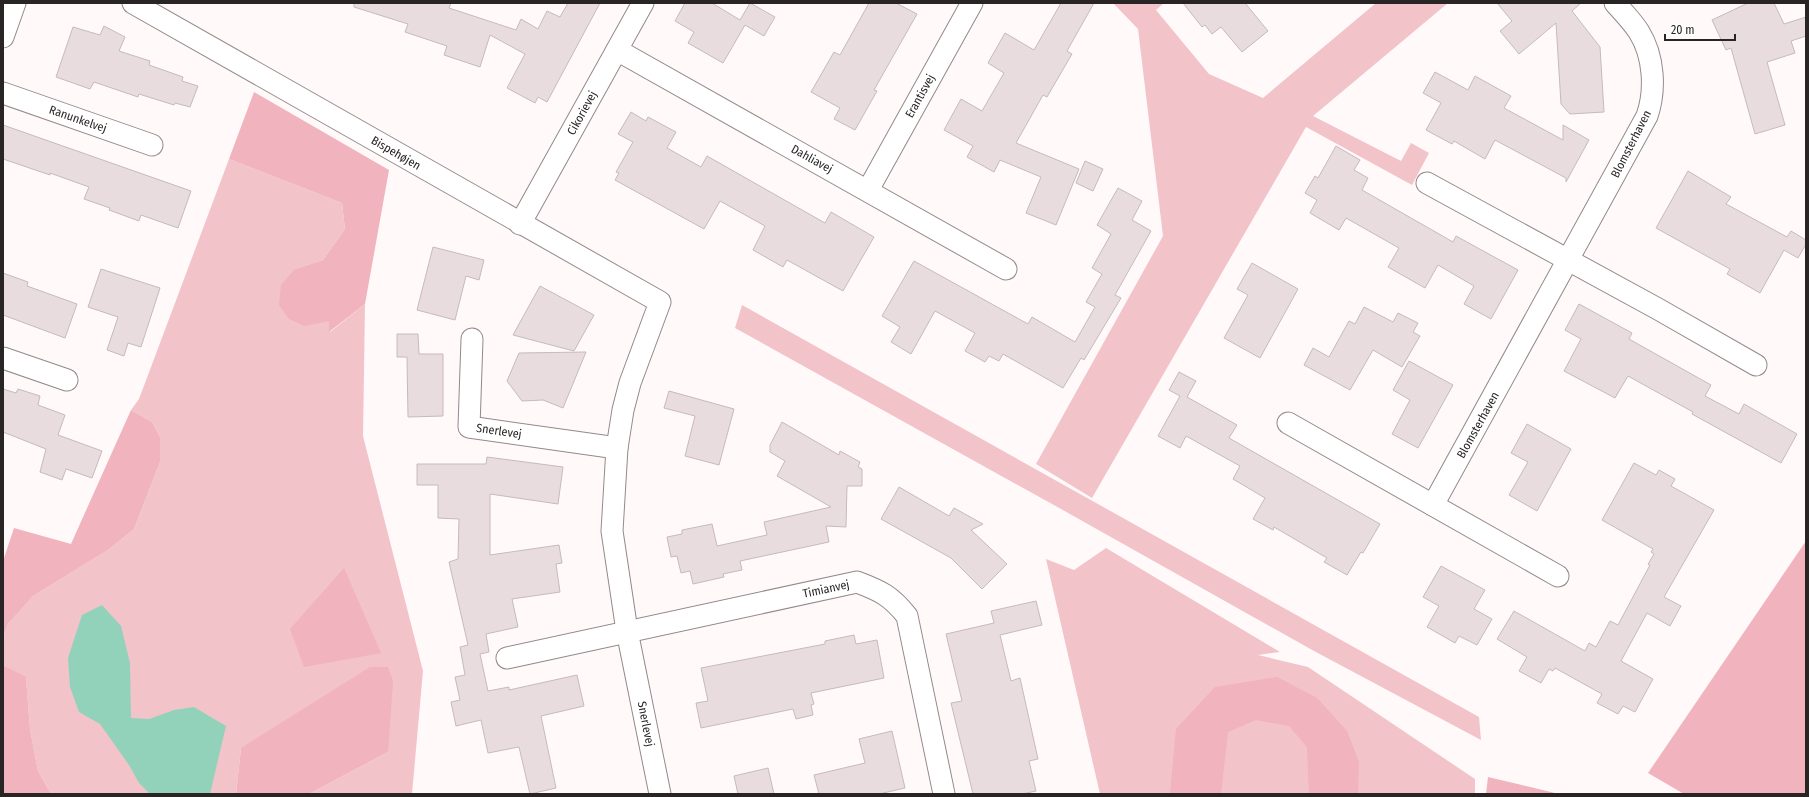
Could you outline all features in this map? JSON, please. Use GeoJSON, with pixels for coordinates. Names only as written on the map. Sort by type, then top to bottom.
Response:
{"type":"FeatureCollection","features":[{"type":"Feature","properties":{"kind":"street"},"geometry":{"type":"LineString","coordinates":[[3,37],[15,3]]}},
{"type":"Feature","properties":{"kind":"street","name":"Bispehøjen"},"geometry":{"type":"LineString","coordinates":[[133,3],[520,224],[660,302]]}},
{"type":"Feature","properties":{"kind":"street","name":"Cikorievej"},"geometry":{"type":"LineString","coordinates":[[520,224],[643,3]]}},
{"type":"Feature","properties":{"kind":"street","name":"Erantisvej"},"geometry":{"type":"LineString","coordinates":[[868,190],[972,3]]}},
{"type":"Feature","properties":{"kind":"street","name":"Blomsterhaven"},"geometry":{"type":"LineString","coordinates":[[1433,505],[1647,116],[1653,86],[1647,50],[1638,31],[1615,3]]}},
{"type":"Feature","properties":{"kind":"street","name":"Dahliavej"},"geometry":{"type":"LineString","coordinates":[[617,50],[1006,269]]}},
{"type":"Feature","properties":{"kind":"street","name":"Ranunkelvej"},"geometry":{"type":"LineString","coordinates":[[3,93],[152,146]]}},
{"type":"Feature","properties":{"kind":"street"},"geometry":{"type":"LineString","coordinates":[[1427,183],[1569,260],[1756,365]]}},
{"type":"Feature","properties":{"kind":"street","name":"Snerlevej"},"geometry":{"type":"LineString","coordinates":[[660,302],[630,383],[623,410],[616,448],[612,531],[627,631],[660,794]]}},
{"type":"Feature","properties":{"kind":"street","name":"Snerlevej"},"geometry":{"type":"LineString","coordinates":[[472,338],[469,427],[616,448]]}},
{"type":"Feature","properties":{"kind":"street"},"geometry":{"type":"LineString","coordinates":[[3,358],[68,380]]}},
{"type":"Feature","properties":{"kind":"street"},"geometry":{"type":"LineString","coordinates":[[1288,423],[1558,576]]}},
{"type":"Feature","properties":{"kind":"street","name":"Timianvej"},"geometry":{"type":"LineString","coordinates":[[627,631],[857,582],[877,589],[895,601],[907,616],[944,794]]}},
{"type":"Feature","properties":{"kind":"street"},"geometry":{"type":"LineString","coordinates":[[507,658],[627,631]]}},
{"type":"Feature","properties":{"kind":"shaded area"},"geometry":{"type":"Polygon","coordinates":[[[1113,3],[1164,3],[1156,10],[1209,74],[1263,98],[1376,3],[1448,3],[1313,116],[1401,161],[1411,143],[1429,153],[1412,185],[1306,127],[1092,498],[1036,464],[1163,236],[1138,29],[1113,3]]]}},
{"type":"Feature","properties":{"kind":"shaded area"},"geometry":{"type":"Polygon","coordinates":[[[254,92],[389,170],[365,304],[329,332],[329,321],[305,326],[289,319],[279,305],[281,285],[295,269],[323,260],[345,229],[342,203],[229,159],[254,92]]]}},
{"type":"Feature","properties":{"kind":"shaded area"},"geometry":{"type":"Polygon","coordinates":[[[229,159],[342,203],[345,229],[323,260],[295,269],[329,321],[330,332],[365,304],[363,436],[423,671],[412,794],[309,794],[388,752],[241,748],[236,794],[51,794],[38,771],[30,729],[26,678],[3,665],[3,636],[8,624],[33,596],[108,550],[134,529],[160,462],[160,437],[152,422],[131,410],[139,399],[229,159]]]}},
{"type":"Feature","properties":{"kind":"shaded area"},"geometry":{"type":"Polygon","coordinates":[[[742,305],[1479,717],[1481,740],[1314,651],[735,328],[742,305]]]}},
{"type":"Feature","properties":{"kind":"shaded area"},"geometry":{"type":"Polygon","coordinates":[[[131,410],[152,422],[160,437],[160,462],[134,529],[108,550],[33,596],[8,624],[3,636],[3,561],[14,528],[71,544],[131,410]]]}},
{"type":"Feature","properties":{"kind":"shaded area"},"geometry":{"type":"Polygon","coordinates":[[[1806,541],[1806,794],[1684,794],[1648,773],[1806,541]]]}},
{"type":"Feature","properties":{"kind":"shaded area"},"geometry":{"type":"Polygon","coordinates":[[[1106,548],[1280,652],[1258,655],[1308,667],[1475,779],[1475,794],[1100,794],[1046,559],[1074,570],[1106,548]]]}},
{"type":"Feature","properties":{"kind":"shaded area"},"geometry":{"type":"Polygon","coordinates":[[[344,568],[381,653],[304,667],[290,629],[344,568]]]}},
{"type":"Feature","properties":{"kind":"shaded area"},"geometry":{"type":"Polygon","coordinates":[[[102,605],[121,626],[130,663],[131,718],[149,719],[174,710],[194,707],[226,726],[210,794],[150,794],[139,783],[129,765],[100,724],[79,712],[70,687],[68,658],[82,615],[102,605]]]}},
{"type":"Feature","properties":{"kind":"shaded area"},"geometry":{"type":"Polygon","coordinates":[[[3,665],[26,677],[30,729],[38,771],[51,794],[3,794],[3,665]]]}},
{"type":"Feature","properties":{"kind":"shaded area"},"geometry":{"type":"Polygon","coordinates":[[[370,667],[388,667],[393,681],[388,752],[309,794],[236,794],[241,748],[370,667]]]}},
{"type":"Feature","properties":{"kind":"shaded area"},"geometry":{"type":"Polygon","coordinates":[[[1277,677],[1317,698],[1347,731],[1359,762],[1358,794],[1309,794],[1307,747],[1289,726],[1256,720],[1228,732],[1221,794],[1170,794],[1176,729],[1215,687],[1277,677]]]}},
{"type":"Feature","properties":{"kind":"shaded area"},"geometry":{"type":"Polygon","coordinates":[[[1488,777],[1559,794],[1486,794],[1488,777]]]}},
{"type":"Feature","properties":{"kind":"building"},"geometry":{"type":"Polygon","coordinates":[[[354,3],[451,3],[449,8],[516,30],[521,19],[538,29],[547,11],[560,17],[568,3],[600,3],[547,102],[538,97],[535,103],[507,88],[525,54],[490,35],[480,67],[444,55],[447,46],[405,32],[408,24],[354,7],[354,3]]]}},
{"type":"Feature","properties":{"kind":"building"},"geometry":{"type":"Polygon","coordinates":[[[685,3],[712,3],[740,20],[750,3],[775,17],[764,36],[745,25],[723,63],[688,43],[694,32],[675,21],[685,3]]]}},
{"type":"Feature","properties":{"kind":"building"},"geometry":{"type":"Polygon","coordinates":[[[869,3],[896,3],[917,14],[874,90],[877,91],[855,130],[834,119],[840,108],[811,92],[834,52],[840,55],[869,3]]]}},
{"type":"Feature","properties":{"kind":"building"},"geometry":{"type":"Polygon","coordinates":[[[1061,3],[1094,3],[1067,51],[1072,54],[1047,97],[1043,95],[1016,143],[1079,169],[1056,225],[1026,213],[1041,177],[1000,160],[994,172],[967,157],[973,146],[944,130],[961,99],[982,111],[1004,73],[988,63],[1005,33],[1034,50],[1061,3]]]}},
{"type":"Feature","properties":{"kind":"building"},"geometry":{"type":"Polygon","coordinates":[[[1183,3],[1245,3],[1268,31],[1242,52],[1221,27],[1212,34],[1205,25],[1202,27],[1183,3]]]}},
{"type":"Feature","properties":{"kind":"building"},"geometry":{"type":"Polygon","coordinates":[[[1497,3],[1581,3],[1572,11],[1600,47],[1604,112],[1570,114],[1561,104],[1556,23],[1519,54],[1500,31],[1512,21],[1497,3]]]}},
{"type":"Feature","properties":{"kind":"building"},"geometry":{"type":"Polygon","coordinates":[[[1748,3],[1774,3],[1784,24],[1806,17],[1806,36],[1791,41],[1795,53],[1767,62],[1785,125],[1755,134],[1731,48],[1726,50],[1712,20],[1748,3]]]}},
{"type":"Feature","properties":{"kind":"building"},"geometry":{"type":"Polygon","coordinates":[[[104,26],[125,37],[119,51],[150,61],[149,65],[183,77],[182,81],[198,86],[190,107],[175,103],[174,105],[139,94],[138,97],[94,82],[90,89],[56,77],[73,27],[100,35],[104,26]]]}},
{"type":"Feature","properties":{"kind":"building"},"geometry":{"type":"Polygon","coordinates":[[[1435,72],[1468,90],[1475,76],[1511,96],[1504,108],[1563,140],[1563,125],[1589,140],[1566,182],[1566,178],[1495,140],[1485,159],[1454,141],[1452,144],[1426,130],[1441,103],[1423,93],[1435,72]]]}},
{"type":"Feature","properties":{"kind":"building"},"geometry":{"type":"Polygon","coordinates":[[[631,112],[646,121],[648,117],[676,132],[667,148],[701,167],[707,156],[825,223],[831,212],[874,237],[843,291],[787,260],[783,267],[753,250],[765,226],[720,201],[704,229],[615,180],[619,173],[616,172],[633,142],[618,134],[631,112]]]}},
{"type":"Feature","properties":{"kind":"building"},"geometry":{"type":"Polygon","coordinates":[[[3,125],[191,191],[178,228],[141,215],[139,221],[109,210],[110,208],[84,199],[89,187],[50,173],[50,175],[3,159],[3,125]]]}},
{"type":"Feature","properties":{"kind":"building"},"geometry":{"type":"Polygon","coordinates":[[[1336,146],[1360,160],[1354,170],[1368,178],[1362,190],[1453,242],[1456,236],[1518,270],[1491,319],[1464,304],[1474,286],[1438,265],[1425,288],[1388,267],[1399,248],[1346,218],[1339,230],[1310,213],[1317,200],[1305,193],[1315,176],[1318,178],[1336,146]]]}},
{"type":"Feature","properties":{"kind":"building"},"geometry":{"type":"Polygon","coordinates":[[[1085,161],[1103,169],[1093,191],[1076,183],[1085,161]]]}},
{"type":"Feature","properties":{"kind":"building"},"geometry":{"type":"Polygon","coordinates":[[[1688,171],[1731,197],[1726,204],[1787,237],[1791,231],[1806,240],[1806,244],[1798,258],[1784,250],[1760,293],[1727,274],[1730,269],[1656,228],[1688,171]]]}},
{"type":"Feature","properties":{"kind":"building"},"geometry":{"type":"Polygon","coordinates":[[[1118,188],[1142,201],[1132,220],[1151,231],[1115,295],[1121,298],[1084,360],[1081,358],[1063,388],[1003,354],[999,361],[989,356],[985,362],[965,351],[975,333],[935,311],[911,354],[891,342],[900,327],[882,316],[914,261],[1028,324],[1032,317],[1075,342],[1095,307],[1086,302],[1102,274],[1092,268],[1111,234],[1097,225],[1118,188]]]}},
{"type":"Feature","properties":{"kind":"building"},"geometry":{"type":"Polygon","coordinates":[[[433,247],[484,260],[479,280],[466,276],[455,320],[417,310],[433,247]]]}},
{"type":"Feature","properties":{"kind":"building"},"geometry":{"type":"Polygon","coordinates":[[[1252,263],[1298,289],[1260,358],[1224,338],[1248,295],[1237,289],[1252,263]]]}},
{"type":"Feature","properties":{"kind":"building"},"geometry":{"type":"Polygon","coordinates":[[[101,269],[160,288],[141,347],[128,343],[124,356],[107,350],[118,317],[88,307],[101,269]]]}},
{"type":"Feature","properties":{"kind":"building"},"geometry":{"type":"Polygon","coordinates":[[[3,273],[28,282],[27,286],[77,304],[65,338],[3,315],[3,273]]]}},
{"type":"Feature","properties":{"kind":"building"},"geometry":{"type":"Polygon","coordinates":[[[540,286],[594,315],[574,351],[513,335],[540,286]]]}},
{"type":"Feature","properties":{"kind":"building"},"geometry":{"type":"Polygon","coordinates":[[[1579,304],[1632,333],[1629,339],[1711,385],[1705,396],[1739,414],[1744,404],[1797,434],[1781,463],[1692,414],[1693,412],[1628,376],[1615,398],[1564,371],[1581,339],[1565,330],[1579,304]]]}},
{"type":"Feature","properties":{"kind":"building"},"geometry":{"type":"Polygon","coordinates":[[[1364,307],[1393,322],[1398,313],[1418,323],[1413,332],[1420,336],[1402,367],[1373,350],[1350,390],[1304,365],[1313,348],[1329,357],[1349,321],[1355,324],[1364,307]]]}},
{"type":"Feature","properties":{"kind":"building"},"geometry":{"type":"Polygon","coordinates":[[[397,334],[418,334],[419,354],[443,354],[443,416],[408,417],[407,357],[397,357],[397,334]]]}},
{"type":"Feature","properties":{"kind":"building"},"geometry":{"type":"Polygon","coordinates":[[[586,352],[563,408],[543,400],[522,401],[507,381],[519,353],[586,352]]]}},
{"type":"Feature","properties":{"kind":"building"},"geometry":{"type":"Polygon","coordinates":[[[1409,361],[1453,385],[1418,448],[1392,434],[1410,400],[1393,390],[1409,361]]]}},
{"type":"Feature","properties":{"kind":"building"},"geometry":{"type":"Polygon","coordinates":[[[1179,372],[1196,381],[1187,397],[1237,425],[1229,438],[1380,524],[1363,553],[1361,552],[1347,575],[1324,562],[1327,558],[1274,527],[1273,530],[1253,519],[1265,498],[1233,479],[1240,466],[1186,436],[1180,448],[1158,436],[1180,396],[1169,390],[1179,372]]]}},
{"type":"Feature","properties":{"kind":"building"},"geometry":{"type":"Polygon","coordinates":[[[3,389],[16,393],[18,389],[40,396],[38,405],[65,415],[58,435],[102,451],[92,478],[66,469],[62,480],[40,472],[46,449],[3,432],[3,389]]]}},
{"type":"Feature","properties":{"kind":"building"},"geometry":{"type":"Polygon","coordinates":[[[669,391],[734,409],[719,465],[685,456],[695,416],[664,408],[669,391]]]}},
{"type":"Feature","properties":{"kind":"building"},"geometry":{"type":"Polygon","coordinates":[[[782,422],[839,455],[840,451],[860,462],[858,467],[862,469],[862,486],[847,486],[846,527],[826,526],[829,542],[740,561],[742,570],[723,574],[724,577],[693,584],[690,571],[681,573],[677,556],[671,557],[667,537],[682,534],[682,530],[712,524],[717,546],[767,535],[764,522],[831,507],[777,476],[785,461],[770,452],[770,445],[782,422]]]}},
{"type":"Feature","properties":{"kind":"building"},"geometry":{"type":"Polygon","coordinates":[[[1527,424],[1571,449],[1537,511],[1509,495],[1528,462],[1511,453],[1527,424]]]}},
{"type":"Feature","properties":{"kind":"building"},"geometry":{"type":"Polygon","coordinates":[[[487,457],[563,467],[558,504],[490,494],[490,555],[559,545],[562,563],[556,564],[560,592],[512,599],[518,627],[486,634],[489,652],[480,654],[488,691],[509,687],[509,690],[577,675],[584,706],[541,716],[556,788],[530,794],[519,747],[488,753],[481,720],[456,726],[451,702],[460,700],[455,677],[465,675],[460,647],[468,645],[449,562],[458,559],[459,519],[438,518],[438,485],[417,485],[417,464],[486,464],[487,457]]]}},
{"type":"Feature","properties":{"kind":"building"},"geometry":{"type":"Polygon","coordinates":[[[1634,463],[1656,475],[1659,470],[1675,479],[1671,486],[1714,510],[1664,597],[1681,606],[1670,626],[1647,613],[1621,661],[1653,679],[1635,712],[1623,706],[1618,714],[1597,703],[1602,694],[1555,668],[1553,671],[1549,669],[1541,683],[1519,671],[1527,657],[1497,639],[1514,611],[1585,651],[1589,643],[1596,647],[1610,621],[1618,625],[1650,565],[1648,564],[1654,554],[1651,552],[1653,549],[1602,520],[1634,463]]]}},
{"type":"Feature","properties":{"kind":"building"},"geometry":{"type":"Polygon","coordinates":[[[899,487],[949,516],[954,508],[983,524],[971,530],[1007,564],[982,589],[951,558],[881,519],[899,487]]]}},
{"type":"Feature","properties":{"kind":"building"},"geometry":{"type":"Polygon","coordinates":[[[1441,566],[1485,590],[1474,609],[1492,619],[1477,645],[1459,636],[1455,643],[1427,627],[1439,606],[1423,597],[1441,566]]]}},
{"type":"Feature","properties":{"kind":"building"},"geometry":{"type":"Polygon","coordinates":[[[1036,601],[1042,625],[1000,635],[1011,681],[1020,678],[1038,759],[1029,761],[1036,791],[1022,794],[973,794],[951,703],[962,701],[946,634],[994,623],[991,611],[1036,601]]]}},
{"type":"Feature","properties":{"kind":"building"},"geometry":{"type":"Polygon","coordinates":[[[854,635],[856,644],[877,640],[884,678],[811,693],[814,704],[811,705],[813,715],[796,719],[793,709],[701,728],[696,703],[708,701],[701,668],[825,644],[825,641],[854,635]]]}},
{"type":"Feature","properties":{"kind":"building"},"geometry":{"type":"Polygon","coordinates":[[[892,731],[905,788],[879,794],[819,794],[814,775],[865,763],[859,739],[892,731]]]}},
{"type":"Feature","properties":{"kind":"building"},"geometry":{"type":"Polygon","coordinates":[[[768,768],[774,794],[738,794],[734,776],[768,768]]]}}]}
